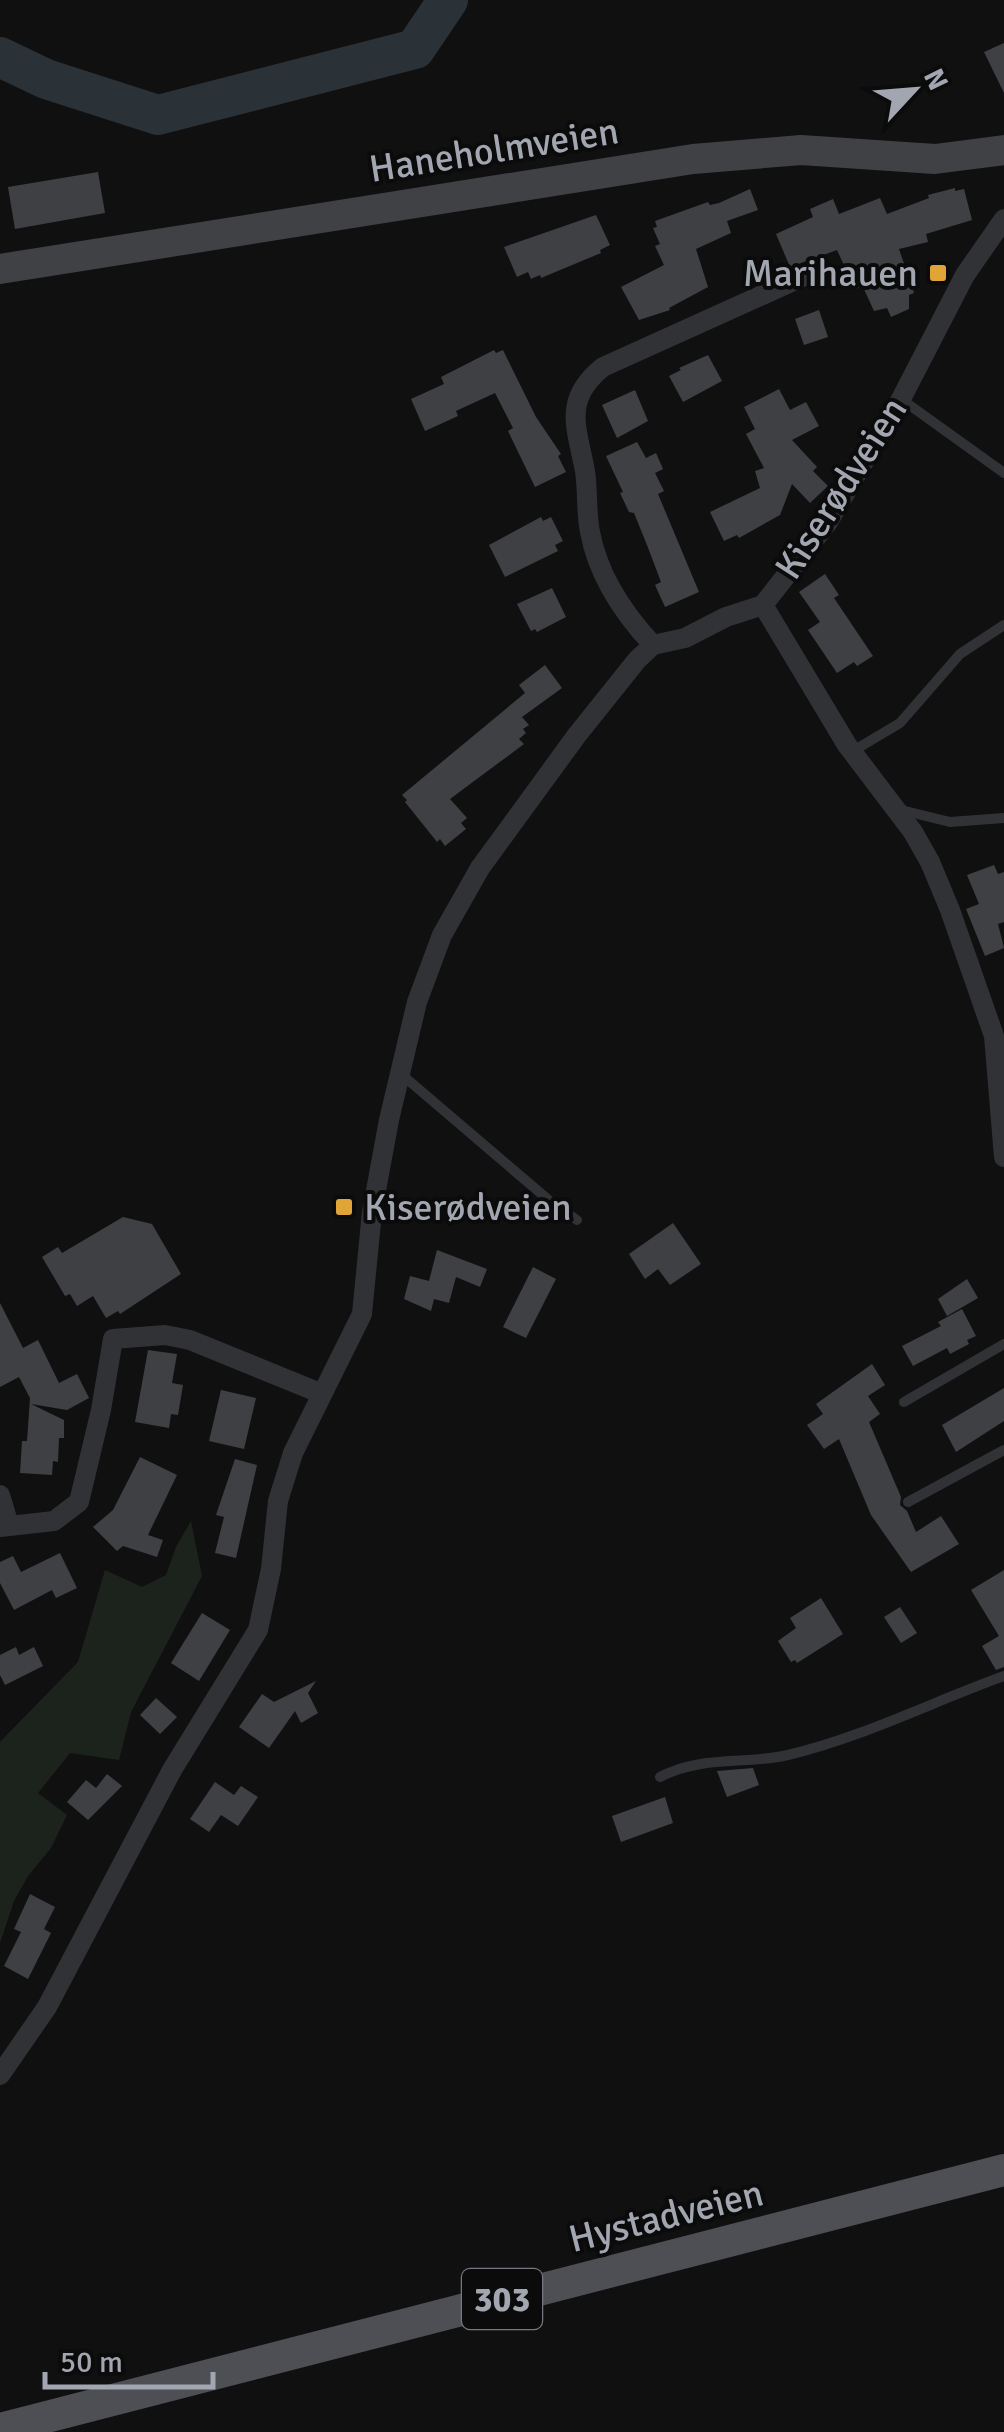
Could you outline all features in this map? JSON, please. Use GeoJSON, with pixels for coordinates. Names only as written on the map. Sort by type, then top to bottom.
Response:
{"type":"FeatureCollection","features":[{"type":"Feature","properties":{"kind":"main road","name":"Haneholmveien"},"geometry":{"type":"LineString","coordinates":[[9,271],[693,159],[801,150],[935,158],[1004,150]]}},
{"type":"Feature","properties":{"kind":"main road","name":"Hystadveien"},"geometry":{"type":"LineString","coordinates":[[0,2428],[1004,2170]]}},
{"type":"Feature","properties":{"kind":"street","name":"Kiserødveien"},"geometry":{"type":"LineString","coordinates":[[0,2075],[47,2007],[172,1770],[258,1630],[271,1569],[278,1501],[293,1453],[362,1314],[372,1212],[400,1074],[417,1002],[442,935],[480,868],[621,678],[654,645],[685,638],[763,604],[828,522],[902,399],[964,275],[1004,219]]}},
{"type":"Feature","properties":{"kind":"street"},"geometry":{"type":"LineString","coordinates":[[654,645],[632,622],[613,592],[590,535],[586,483],[574,422],[582,388],[603,367],[809,274]]}},
{"type":"Feature","properties":{"kind":"street"},"geometry":{"type":"LineString","coordinates":[[763,604],[852,751],[930,862],[944,894],[997,1020],[994,1036],[1004,1157]]}},
{"type":"Feature","properties":{"kind":"street"},"geometry":{"type":"LineString","coordinates":[[0,1496],[4,1526],[54,1521],[79,1502],[102,1410],[113,1339],[165,1336],[190,1340],[320,1393]]}},
{"type":"Feature","properties":{"kind":"lane"},"geometry":{"type":"LineString","coordinates":[[902,399],[1004,474]]}},
{"type":"Feature","properties":{"kind":"lane"},"geometry":{"type":"LineString","coordinates":[[852,751],[900,723],[960,654],[1004,625]]}},
{"type":"Feature","properties":{"kind":"lane"},"geometry":{"type":"LineString","coordinates":[[895,808],[950,822],[1004,818]]}},
{"type":"Feature","properties":{"kind":"lane"},"geometry":{"type":"LineString","coordinates":[[400,1074],[577,1220]]}},
{"type":"Feature","properties":{"kind":"lane"},"geometry":{"type":"LineString","coordinates":[[904,1402],[1004,1344]]}},
{"type":"Feature","properties":{"kind":"lane"},"geometry":{"type":"LineString","coordinates":[[908,1502],[1004,1450]]}},
{"type":"Feature","properties":{"kind":"lane"},"geometry":{"type":"LineString","coordinates":[[660,1777],[710,1761],[784,1756],[878,1727],[1004,1676]]}},
{"type":"Feature","properties":{"kind":"shaded area"},"geometry":{"type":"Polygon","coordinates":[[[191,1521],[202,1576],[131,1712],[119,1760],[70,1753],[38,1793],[67,1815],[51,1848],[14,1901],[0,1943],[0,1742],[78,1662],[105,1570],[142,1587],[166,1575],[191,1521]]]}},
{"type":"Feature","properties":{"kind":"building"},"geometry":{"type":"Polygon","coordinates":[[[1004,43],[1004,93],[984,52],[1004,43]]]}},
{"type":"Feature","properties":{"kind":"building"},"geometry":{"type":"Polygon","coordinates":[[[98,172],[105,213],[15,229],[8,187],[98,172]]]}},
{"type":"Feature","properties":{"kind":"building"},"geometry":{"type":"Polygon","coordinates":[[[750,189],[758,210],[727,221],[731,233],[696,249],[708,287],[670,310],[639,320],[621,287],[664,265],[655,246],[660,244],[653,228],[657,227],[655,221],[708,202],[719,203],[750,189]]]}},
{"type":"Feature","properties":{"kind":"building"},"geometry":{"type":"Polygon","coordinates":[[[964,189],[972,220],[926,234],[928,242],[899,249],[914,293],[909,295],[909,309],[891,317],[887,308],[874,311],[863,287],[855,289],[837,250],[790,267],[776,234],[813,217],[810,209],[833,199],[839,214],[880,198],[887,214],[929,198],[928,195],[964,189]]]}},
{"type":"Feature","properties":{"kind":"building"},"geometry":{"type":"Polygon","coordinates":[[[596,215],[610,245],[601,253],[541,278],[540,275],[531,279],[528,272],[517,277],[504,247],[596,215]]]}},
{"type":"Feature","properties":{"kind":"building"},"geometry":{"type":"Polygon","coordinates":[[[819,310],[828,337],[804,345],[795,319],[819,310]]]}},
{"type":"Feature","properties":{"kind":"building"},"geometry":{"type":"Polygon","coordinates":[[[494,350],[503,350],[536,417],[561,454],[558,456],[566,472],[535,487],[495,393],[425,431],[411,399],[444,384],[441,377],[494,350]]]}},
{"type":"Feature","properties":{"kind":"building"},"geometry":{"type":"Polygon","coordinates":[[[708,355],[722,381],[683,402],[669,376],[708,355]]]}},
{"type":"Feature","properties":{"kind":"building"},"geometry":{"type":"Polygon","coordinates":[[[779,389],[790,410],[806,402],[819,426],[792,440],[817,467],[813,471],[828,486],[810,503],[792,484],[780,515],[739,538],[737,535],[724,541],[710,512],[760,488],[755,471],[764,468],[746,434],[755,429],[744,407],[779,389]]]}},
{"type":"Feature","properties":{"kind":"building"},"geometry":{"type":"Polygon","coordinates":[[[635,390],[648,421],[617,438],[602,405],[635,390]]]}},
{"type":"Feature","properties":{"kind":"building"},"geometry":{"type":"Polygon","coordinates":[[[637,442],[646,458],[656,453],[663,469],[655,473],[664,491],[658,494],[699,592],[665,607],[655,585],[661,582],[647,545],[606,456],[637,442]]]}},
{"type":"Feature","properties":{"kind":"building"},"geometry":{"type":"Polygon","coordinates":[[[541,517],[543,521],[551,517],[563,541],[555,545],[558,551],[505,577],[489,545],[541,517]]]}},
{"type":"Feature","properties":{"kind":"building"},"geometry":{"type":"Polygon","coordinates":[[[825,574],[839,595],[834,598],[873,656],[837,673],[808,630],[820,622],[799,592],[825,574]]]}},
{"type":"Feature","properties":{"kind":"building"},"geometry":{"type":"Polygon","coordinates":[[[552,588],[566,617],[537,632],[531,631],[517,604],[552,588]]]}},
{"type":"Feature","properties":{"kind":"building"},"geometry":{"type":"Polygon","coordinates":[[[545,665],[562,688],[522,717],[529,725],[519,739],[524,744],[450,799],[467,818],[461,823],[466,829],[445,846],[440,839],[437,842],[402,795],[525,693],[519,685],[545,665]]]}},
{"type":"Feature","properties":{"kind":"building"},"geometry":{"type":"Polygon","coordinates":[[[994,865],[998,874],[1004,872],[1004,922],[998,924],[1004,948],[985,956],[966,909],[979,904],[967,875],[994,865]]]}},
{"type":"Feature","properties":{"kind":"building"},"geometry":{"type":"Polygon","coordinates":[[[123,1217],[152,1224],[181,1274],[120,1314],[118,1311],[106,1318],[93,1296],[77,1306],[70,1294],[65,1296],[42,1257],[58,1247],[62,1253],[123,1217]]]}},
{"type":"Feature","properties":{"kind":"building"},"geometry":{"type":"Polygon","coordinates":[[[673,1223],[701,1264],[670,1285],[658,1269],[645,1279],[629,1254],[673,1223]]]}},
{"type":"Feature","properties":{"kind":"building"},"geometry":{"type":"Polygon","coordinates":[[[437,1250],[487,1269],[480,1287],[456,1277],[449,1303],[434,1299],[431,1311],[404,1299],[410,1276],[429,1281],[437,1250]]]}},
{"type":"Feature","properties":{"kind":"building"},"geometry":{"type":"Polygon","coordinates":[[[533,1267],[556,1279],[526,1338],[503,1327],[533,1267]]]}},
{"type":"Feature","properties":{"kind":"building"},"geometry":{"type":"Polygon","coordinates":[[[967,1279],[978,1298],[947,1316],[938,1299],[967,1279]]]}},
{"type":"Feature","properties":{"kind":"building"},"geometry":{"type":"Polygon","coordinates":[[[0,1303],[23,1348],[38,1340],[59,1383],[77,1374],[89,1398],[67,1410],[31,1404],[64,1420],[64,1438],[59,1438],[58,1462],[53,1461],[52,1475],[20,1473],[30,1398],[19,1377],[0,1387],[0,1303]]]}},
{"type":"Feature","properties":{"kind":"building"},"geometry":{"type":"Polygon","coordinates":[[[962,1309],[976,1336],[950,1354],[947,1348],[913,1366],[902,1346],[941,1326],[938,1322],[962,1309]]]}},
{"type":"Feature","properties":{"kind":"building"},"geometry":{"type":"Polygon","coordinates":[[[148,1350],[177,1354],[172,1383],[183,1385],[178,1415],[171,1414],[169,1428],[135,1422],[148,1350]]]}},
{"type":"Feature","properties":{"kind":"building"},"geometry":{"type":"Polygon","coordinates":[[[872,1364],[885,1385],[868,1396],[880,1414],[869,1422],[901,1497],[900,1505],[916,1532],[941,1516],[959,1544],[911,1572],[871,1515],[839,1439],[824,1449],[807,1425],[823,1414],[816,1404],[872,1364]]]}},
{"type":"Feature","properties":{"kind":"building"},"geometry":{"type":"Polygon","coordinates":[[[1004,1388],[1004,1421],[956,1452],[942,1425],[1004,1388]]]}},
{"type":"Feature","properties":{"kind":"building"},"geometry":{"type":"Polygon","coordinates":[[[221,1390],[256,1398],[244,1449],[209,1441],[221,1390]]]}},
{"type":"Feature","properties":{"kind":"building"},"geometry":{"type":"Polygon","coordinates":[[[140,1457],[177,1475],[148,1535],[163,1540],[157,1557],[123,1546],[117,1551],[93,1527],[113,1510],[140,1457]]]}},
{"type":"Feature","properties":{"kind":"building"},"geometry":{"type":"Polygon","coordinates":[[[235,1459],[257,1465],[236,1558],[215,1553],[224,1517],[216,1515],[235,1459]]]}},
{"type":"Feature","properties":{"kind":"building"},"geometry":{"type":"Polygon","coordinates":[[[60,1553],[77,1588],[56,1598],[52,1590],[14,1610],[0,1583],[0,1562],[13,1556],[21,1572],[60,1553]]]}},
{"type":"Feature","properties":{"kind":"building"},"geometry":{"type":"Polygon","coordinates":[[[1004,1570],[1004,1667],[996,1670],[982,1646],[999,1636],[971,1590],[1004,1570]]]}},
{"type":"Feature","properties":{"kind":"building"},"geometry":{"type":"Polygon","coordinates":[[[821,1598],[843,1634],[797,1663],[791,1662],[778,1641],[796,1628],[790,1618],[821,1598]]]}},
{"type":"Feature","properties":{"kind":"building"},"geometry":{"type":"Polygon","coordinates":[[[900,1607],[917,1633],[901,1643],[884,1617],[900,1607]]]}},
{"type":"Feature","properties":{"kind":"building"},"geometry":{"type":"Polygon","coordinates":[[[202,1613],[230,1630],[199,1681],[171,1663],[202,1613]]]}},
{"type":"Feature","properties":{"kind":"building"},"geometry":{"type":"Polygon","coordinates":[[[16,1647],[19,1655],[34,1647],[43,1666],[5,1685],[0,1675],[0,1655],[16,1647]]]}},
{"type":"Feature","properties":{"kind":"building"},"geometry":{"type":"Polygon","coordinates":[[[316,1681],[308,1693],[318,1713],[301,1723],[295,1711],[269,1748],[239,1727],[262,1694],[274,1702],[316,1681]]]}},
{"type":"Feature","properties":{"kind":"building"},"geometry":{"type":"Polygon","coordinates":[[[156,1698],[177,1717],[160,1734],[140,1715],[156,1698]]]}},
{"type":"Feature","properties":{"kind":"building"},"geometry":{"type":"Polygon","coordinates":[[[753,1768],[759,1785],[727,1797],[717,1771],[753,1768]]]}},
{"type":"Feature","properties":{"kind":"building"},"geometry":{"type":"Polygon","coordinates":[[[107,1774],[122,1786],[88,1820],[67,1802],[86,1780],[96,1788],[107,1774]]]}},
{"type":"Feature","properties":{"kind":"building"},"geometry":{"type":"Polygon","coordinates":[[[215,1782],[234,1795],[241,1786],[258,1797],[238,1826],[221,1815],[209,1832],[190,1819],[215,1782]]]}},
{"type":"Feature","properties":{"kind":"building"},"geometry":{"type":"Polygon","coordinates":[[[665,1797],[673,1823],[621,1842],[612,1816],[665,1797]]]}},
{"type":"Feature","properties":{"kind":"building"},"geometry":{"type":"Polygon","coordinates":[[[30,1894],[55,1907],[44,1929],[51,1933],[28,1979],[4,1966],[21,1932],[14,1929],[30,1894]]]}},
{"type":"Feature","properties":{"kind":"waterway"},"geometry":{"type":"LineString","coordinates":[[0,57],[46,79],[158,115],[415,49],[448,0]]}},
{"type":"Feature","properties":{"kind":"place","name":"Marihauen"},"geometry":{"type":"Point","coordinates":[938,273]}},
{"type":"Feature","properties":{"kind":"place","name":"Kiserødveien"},"geometry":{"type":"Point","coordinates":[344,1207]}}]}
